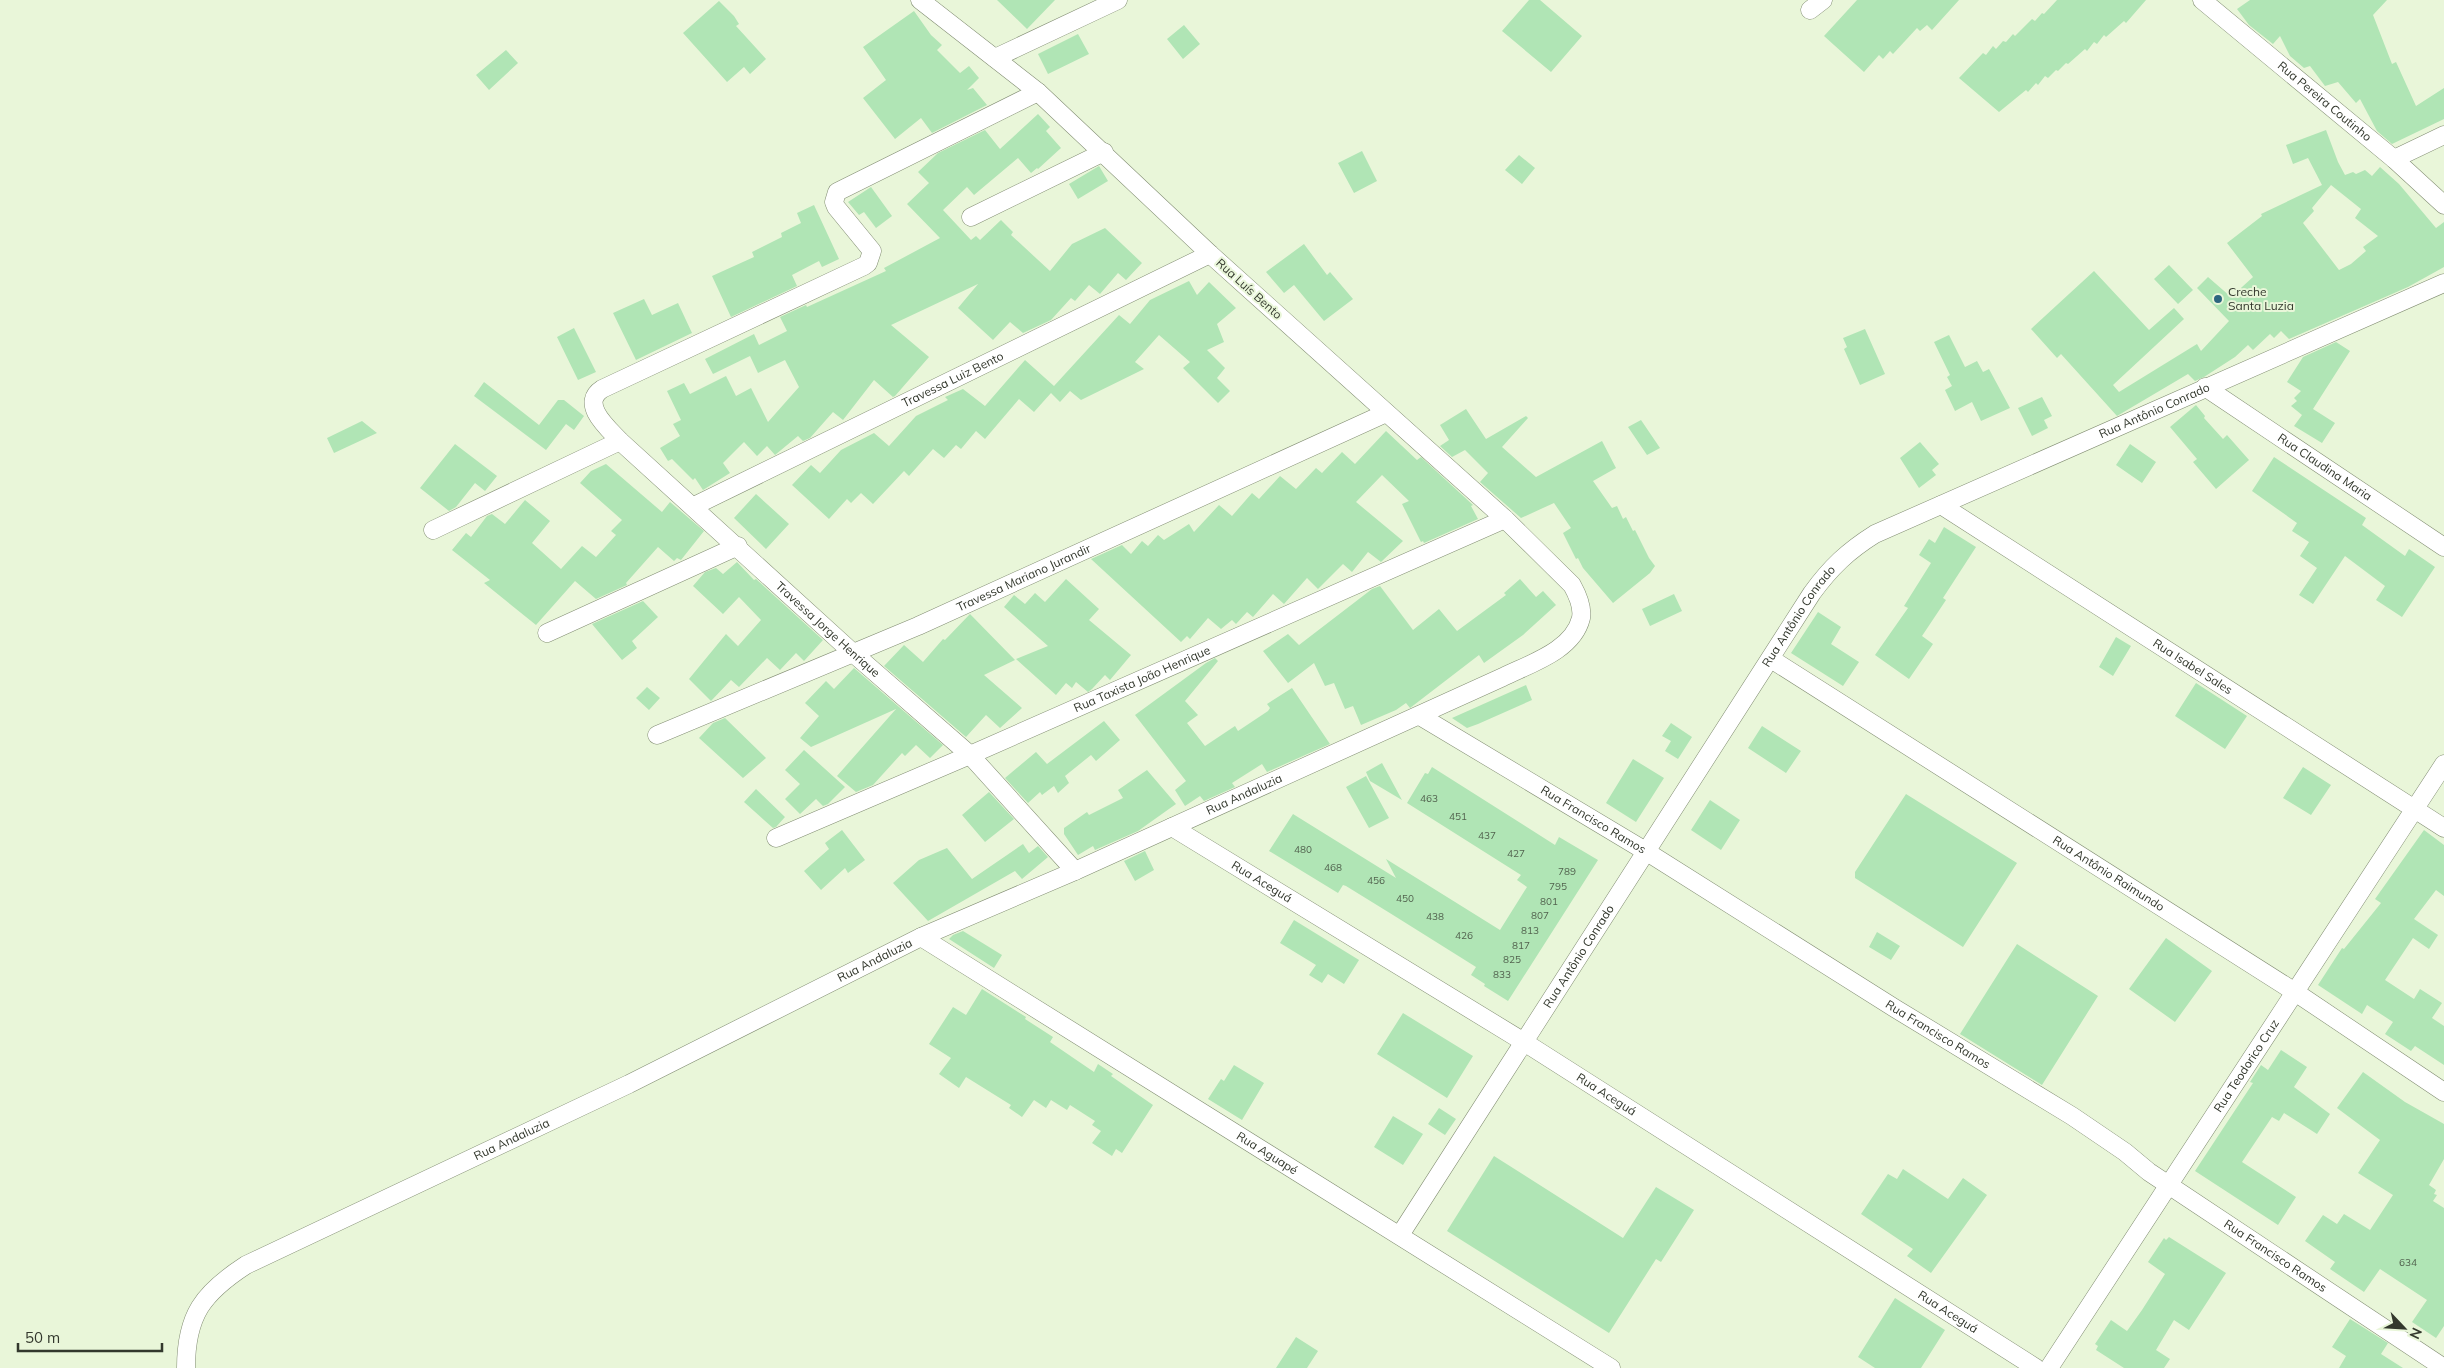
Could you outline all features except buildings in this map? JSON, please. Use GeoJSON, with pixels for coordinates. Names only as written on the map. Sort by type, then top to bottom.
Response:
{"type":"FeatureCollection","features":[{"type":"Feature","properties":{"kind":"street","name":"Rua Luís Bento"},"geometry":{"type":"LineString","coordinates":[[920,0],[1038,92],[1104,152],[1210,254],[1505,519],[1572,585]]}},
{"type":"Feature","properties":{"kind":"street"},"geometry":{"type":"LineString","coordinates":[[995,58],[1118,0]]}},
{"type":"Feature","properties":{"kind":"street","name":"Rua Pereira Coutinho"},"geometry":{"type":"LineString","coordinates":[[2212,2],[2394,158],[2444,205]]}},
{"type":"Feature","properties":{"kind":"street","name":"Travessa Jorge Henrique"},"geometry":{"type":"LineString","coordinates":[[1038,92],[837,192],[835,196],[836,207],[872,252],[868,263],[864,266],[602,389],[594,397],[595,408],[602,422],[620,440],[853,653],[970,755],[1075,871]]}},
{"type":"Feature","properties":{"kind":"street"},"geometry":{"type":"LineString","coordinates":[[2394,158],[2444,135]]}},
{"type":"Feature","properties":{"kind":"street"},"geometry":{"type":"LineString","coordinates":[[971,217],[1104,152]]}},
{"type":"Feature","properties":{"kind":"street","name":"Travessa Luiz Bento"},"geometry":{"type":"LineString","coordinates":[[694,506],[1210,254]]}},
{"type":"Feature","properties":{"kind":"street","name":"Rua Antônio Conrado"},"geometry":{"type":"LineString","coordinates":[[1400,1235],[1830,568],[1854,547],[1875,534],[2204,387],[2444,283]]}},
{"type":"Feature","properties":{"kind":"street","name":"Rua Claudina Maria"},"geometry":{"type":"LineString","coordinates":[[2204,387],[2444,547]]}},
{"type":"Feature","properties":{"kind":"street","name":"Travessa Mariano Jurandir"},"geometry":{"type":"LineString","coordinates":[[657,735],[853,653],[1386,413]]}},
{"type":"Feature","properties":{"kind":"street"},"geometry":{"type":"LineString","coordinates":[[433,530],[620,440]]}},
{"type":"Feature","properties":{"kind":"street","name":"Rua Isabel Sales"},"geometry":{"type":"LineString","coordinates":[[1941,505],[2444,828]]}},
{"type":"Feature","properties":{"kind":"street","name":"Rua Taxista João Henrique"},"geometry":{"type":"LineString","coordinates":[[776,838],[970,755],[1505,519]]}},
{"type":"Feature","properties":{"kind":"street"},"geometry":{"type":"LineString","coordinates":[[547,633],[738,546]]}},
{"type":"Feature","properties":{"kind":"street","name":"Rua Andaluzia"},"geometry":{"type":"LineString","coordinates":[[186,1368],[189,1329],[198,1309],[209,1293],[246,1265],[629,1084],[921,937],[1075,871],[1420,716],[1561,647],[1574,632],[1581,617],[1579,599],[1572,585]]}},
{"type":"Feature","properties":{"kind":"street","name":"Rua Antônio Raimundo"},"geometry":{"type":"LineString","coordinates":[[1771,659],[2295,992],[2444,1092]]}},
{"type":"Feature","properties":{"kind":"street","name":"Rua Francisco Ramos"},"geometry":{"type":"LineString","coordinates":[[1420,716],[1647,852],[1896,1009],[2072,1116],[2168,1185],[2440,1363]]}},
{"type":"Feature","properties":{"kind":"street","name":"Rua Teodorico Cruz"},"geometry":{"type":"LineString","coordinates":[[2049,1368],[2444,764]]}},
{"type":"Feature","properties":{"kind":"street","name":"Rua Aceguá"},"geometry":{"type":"LineString","coordinates":[[1172,827],[1524,1042],[2036,1368]]}},
{"type":"Feature","properties":{"kind":"street","name":"Rua Aguapé"},"geometry":{"type":"LineString","coordinates":[[921,937],[1611,1368]]}},
{"type":"Feature","properties":{"kind":"place","name":"Creche Santa Luzia"},"geometry":{"type":"Point","coordinates":[2218,299]}}]}
